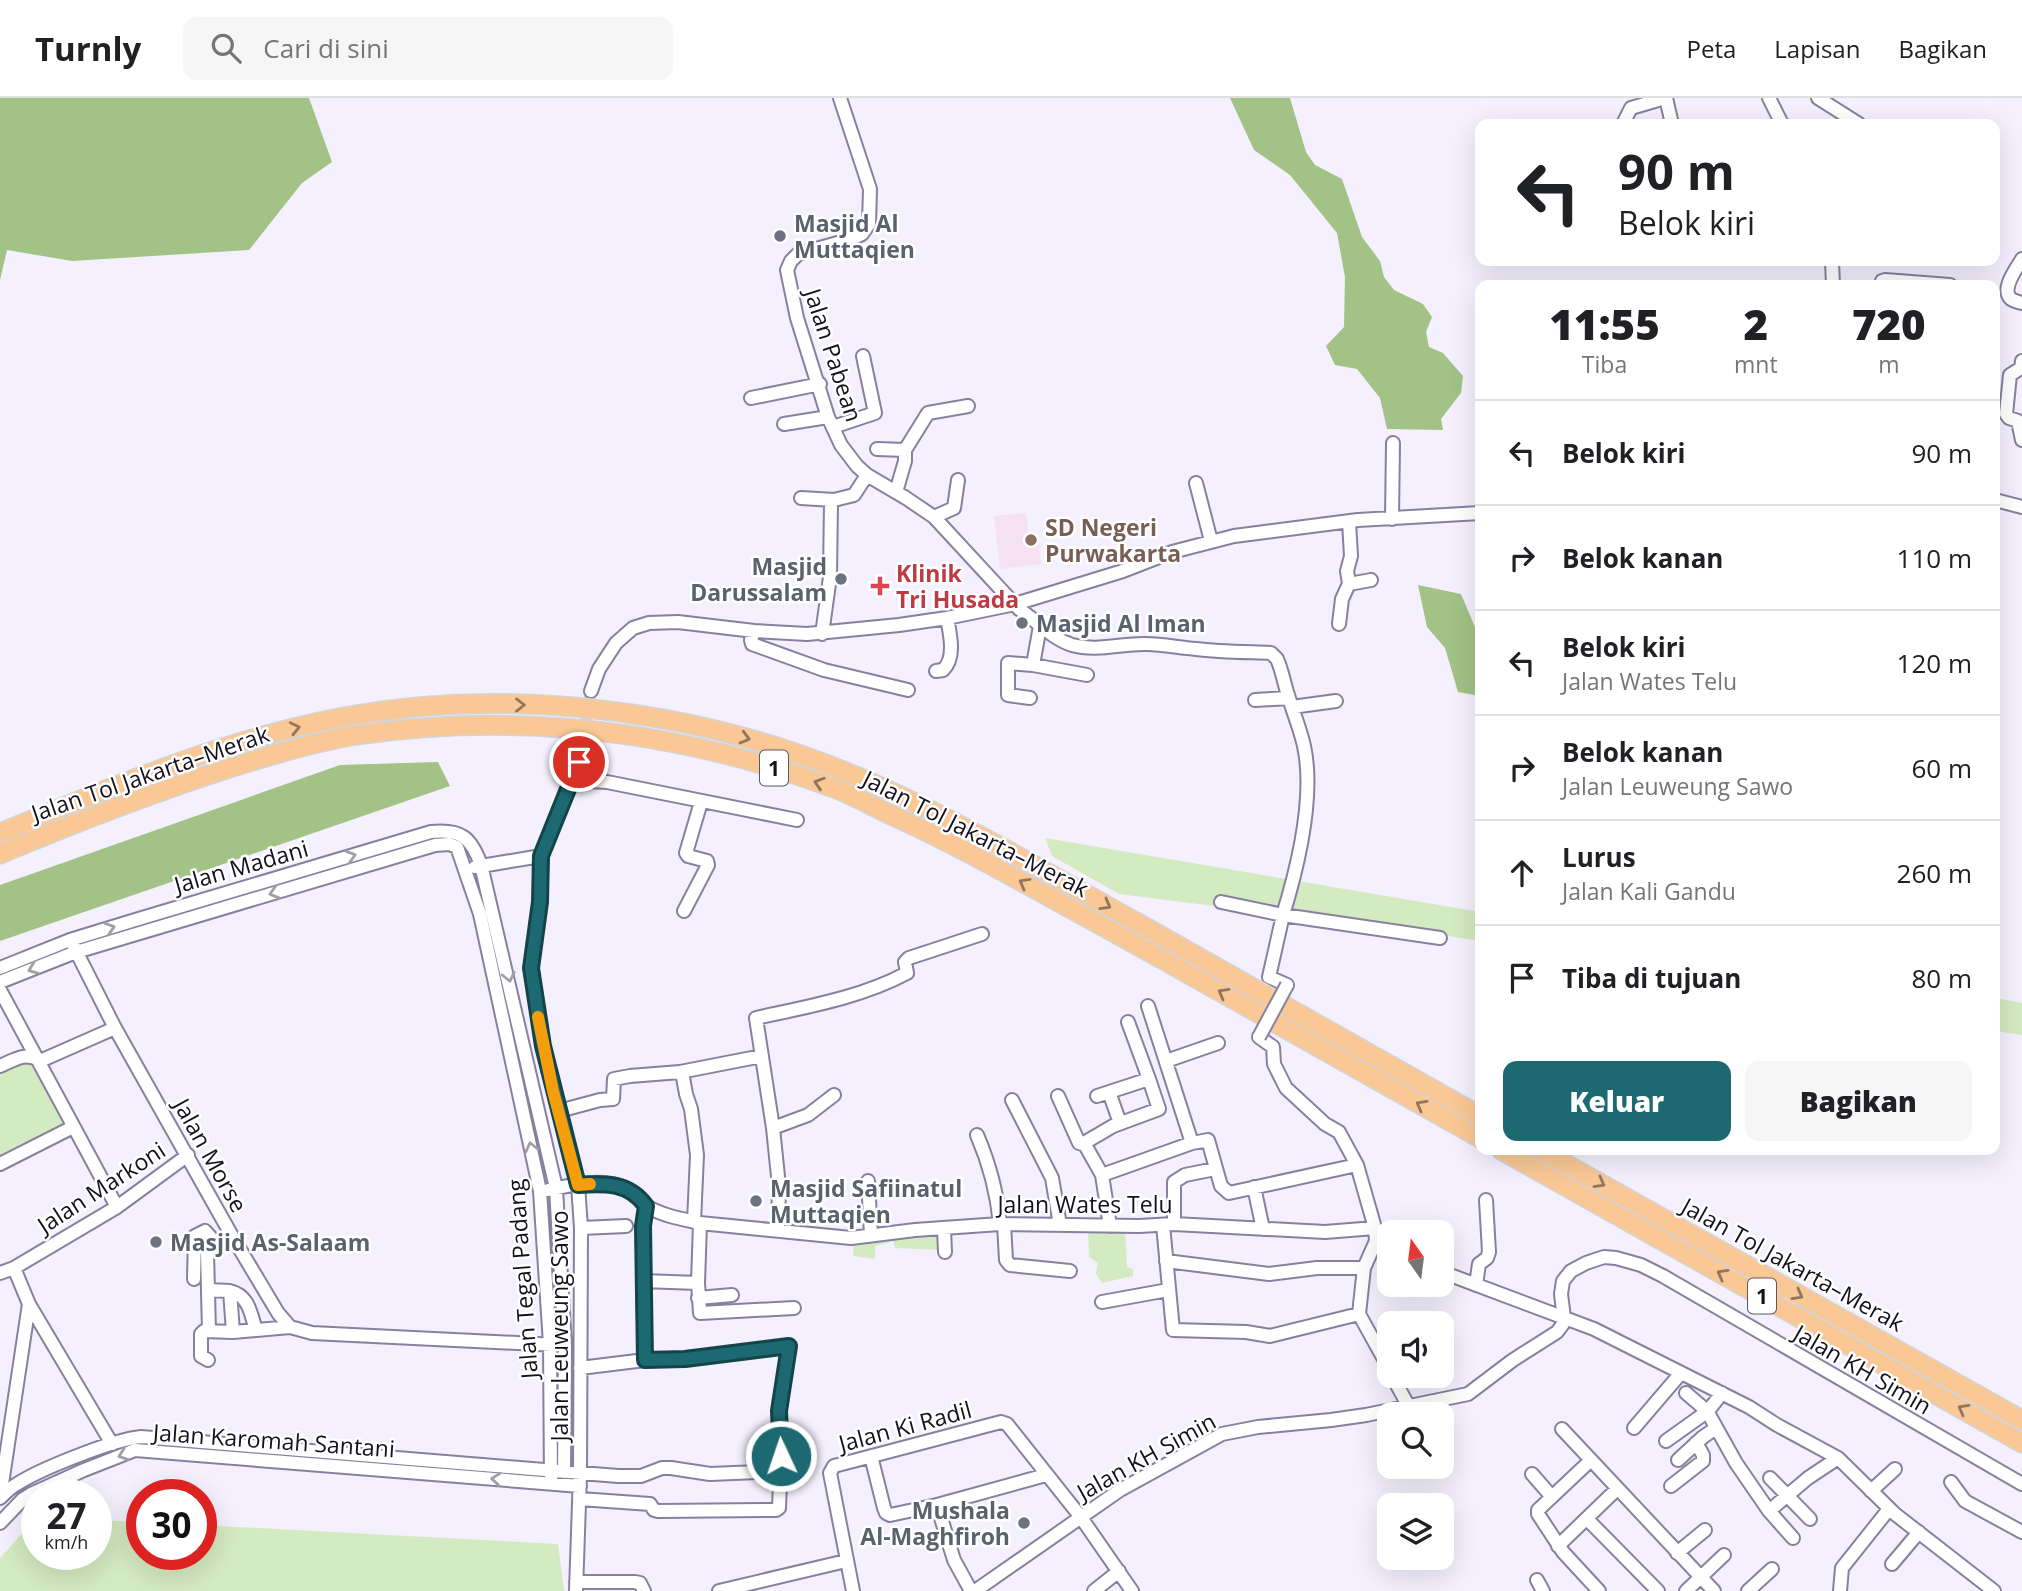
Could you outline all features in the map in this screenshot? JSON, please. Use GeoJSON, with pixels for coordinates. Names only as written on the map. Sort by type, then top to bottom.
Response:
{"type":"FeatureCollection","features":[{"type":"Feature","properties":{"kind":"highway","name":"Jalan Tol Jakarta–Merak"},"geometry":{"type":"LineString","coordinates":[[0,833],[194,757],[292,728],[352,716],[460,705],[530,705],[598,710],[690,724],[752,740],[844,771],[917,804],[1055,877],[1475,1113]]}},
{"type":"Feature","properties":{"kind":"highway","name":"Jalan Tol Jakarta–Merak"},"geometry":{"type":"LineString","coordinates":[[0,854],[97,814],[190,781],[278,753],[353,736],[425,727],[504,724],[573,728],[656,738],[732,754],[834,788],[932,833],[1475,1135]]}},
{"type":"Feature","properties":{"kind":"highway","name":"Jalan Tol Jakarta–Merak"},"geometry":{"type":"LineString","coordinates":[[1510,1155],[2022,1443]]}},
{"type":"Feature","properties":{"kind":"highway","name":"Jalan Tol Jakarta–Merak"},"geometry":{"type":"LineString","coordinates":[[1550,1155],[2022,1420]]}},
{"type":"Feature","properties":{"kind":"street","name":"Jalan Pabean"},"geometry":{"type":"LineString","coordinates":[[840,98],[870,189],[869,224],[862,234],[852,239],[798,254],[790,261],[787,270],[797,318],[831,422],[850,457],[867,475],[934,517],[1015,604],[1051,634],[1075,646],[1104,647],[1150,643],[1195,649],[1271,653],[1279,664],[1290,702]]}},
{"type":"Feature","properties":{"kind":"street"},"geometry":{"type":"LineString","coordinates":[[1626,119],[1631,108],[1666,98],[1671,119]]}},
{"type":"Feature","properties":{"kind":"street"},"geometry":{"type":"LineString","coordinates":[[1769,98],[1780,119]]}},
{"type":"Feature","properties":{"kind":"street"},"geometry":{"type":"LineString","coordinates":[[1818,98],[1851,119]]}},
{"type":"Feature","properties":{"kind":"street"},"geometry":{"type":"LineString","coordinates":[[2022,259],[2017,277],[2001,287],[2011,300],[2022,303]]}},
{"type":"Feature","properties":{"kind":"street"},"geometry":{"type":"LineString","coordinates":[[784,424],[831,422],[875,413],[863,356]]}},
{"type":"Feature","properties":{"kind":"street"},"geometry":{"type":"LineString","coordinates":[[2022,361],[2021,368],[2011,374],[2006,414],[2018,421],[2022,440]]}},
{"type":"Feature","properties":{"kind":"street"},"geometry":{"type":"LineString","coordinates":[[751,398],[820,384]]}},
{"type":"Feature","properties":{"kind":"street"},"geometry":{"type":"LineString","coordinates":[[896,492],[905,461],[905,450],[928,413],[968,406]]}},
{"type":"Feature","properties":{"kind":"street"},"geometry":{"type":"LineString","coordinates":[[1392,519],[1393,443]]}},
{"type":"Feature","properties":{"kind":"street"},"geometry":{"type":"LineString","coordinates":[[877,449],[905,450]]}},
{"type":"Feature","properties":{"kind":"street"},"geometry":{"type":"LineString","coordinates":[[801,498],[834,500],[855,495],[867,475]]}},
{"type":"Feature","properties":{"kind":"street"},"geometry":{"type":"LineString","coordinates":[[934,517],[954,508],[958,480]]}},
{"type":"Feature","properties":{"kind":"street"},"geometry":{"type":"LineString","coordinates":[[1196,484],[1211,541]]}},
{"type":"Feature","properties":{"kind":"street"},"geometry":{"type":"LineString","coordinates":[[822,634],[830,577],[831,503],[834,500]]}},
{"type":"Feature","properties":{"kind":"street"},"geometry":{"type":"LineString","coordinates":[[2000,501],[2022,507]]}},
{"type":"Feature","properties":{"kind":"street"},"geometry":{"type":"LineString","coordinates":[[591,691],[611,649],[625,634],[641,625],[661,621],[754,631],[822,634],[947,618],[1015,604],[1211,541],[1349,522],[1475,513]]}},
{"type":"Feature","properties":{"kind":"street"},"geometry":{"type":"LineString","coordinates":[[1339,624],[1342,599],[1349,584],[1349,522]]}},
{"type":"Feature","properties":{"kind":"street"},"geometry":{"type":"LineString","coordinates":[[1349,584],[1371,580]]}},
{"type":"Feature","properties":{"kind":"street"},"geometry":{"type":"LineString","coordinates":[[936,671],[943,670],[949,662],[947,618]]}},
{"type":"Feature","properties":{"kind":"street"},"geometry":{"type":"LineString","coordinates":[[1033,665],[1040,626]]}},
{"type":"Feature","properties":{"kind":"street"},"geometry":{"type":"LineString","coordinates":[[754,631],[752,643],[782,656],[865,681],[908,690]]}},
{"type":"Feature","properties":{"kind":"street"},"geometry":{"type":"LineString","coordinates":[[1030,698],[1008,695],[1008,663],[1087,675]]}},
{"type":"Feature","properties":{"kind":"street"},"geometry":{"type":"LineString","coordinates":[[1255,700],[1336,701]]}},
{"type":"Feature","properties":{"kind":"street"},"geometry":{"type":"LineString","coordinates":[[1290,702],[1304,747],[1307,768],[1306,799],[1301,838],[1269,976],[1287,985],[1259,1037],[1273,1047],[1274,1064],[1286,1088],[1325,1124],[1339,1132],[1357,1165],[1375,1235],[1364,1268],[1359,1314],[1377,1347]]}},
{"type":"Feature","properties":{"kind":"street"},"geometry":{"type":"LineString","coordinates":[[462,842],[466,869],[541,856],[579,762]]}},
{"type":"Feature","properties":{"kind":"street"},"geometry":{"type":"LineString","coordinates":[[573,780],[607,782],[797,820]]}},
{"type":"Feature","properties":{"kind":"street"},"geometry":{"type":"LineString","coordinates":[[684,911],[708,864],[707,861],[686,853],[701,802]]}},
{"type":"Feature","properties":{"kind":"street"},"geometry":{"type":"LineString","coordinates":[[462,842],[476,850],[481,865]]}},
{"type":"Feature","properties":{"kind":"street","name":"Jalan Madani"},"geometry":{"type":"LineString","coordinates":[[0,968],[435,845],[462,842]]}},
{"type":"Feature","properties":{"kind":"street","name":"Jalan Leuweung Sawo"},"geometry":{"type":"LineString","coordinates":[[541,856],[540,902],[531,968],[532,985],[543,1046],[578,1185],[581,1228],[580,1486],[576,1587]]}},
{"type":"Feature","properties":{"kind":"street","name":"Jalan Tegal Padang"},"geometry":{"type":"LineString","coordinates":[[481,865],[486,913],[540,1191],[558,1478]]}},
{"type":"Feature","properties":{"kind":"street","name":"Jalan Tegal Padang"},"geometry":{"type":"LineString","coordinates":[[466,869],[486,913],[556,1188],[565,1346],[558,1478]]}},
{"type":"Feature","properties":{"kind":"street"},"geometry":{"type":"LineString","coordinates":[[1221,902],[1283,915],[1440,938]]}},
{"type":"Feature","properties":{"kind":"street"},"geometry":{"type":"LineString","coordinates":[[778,1230],[779,1186],[774,1128],[756,1018],[841,999],[907,973],[905,962],[909,958],[982,934]]}},
{"type":"Feature","properties":{"kind":"street","name":"Jalan Madani"},"geometry":{"type":"LineString","coordinates":[[0,982],[73,946]]}},
{"type":"Feature","properties":{"kind":"street","name":"Jalan Morse"},"geometry":{"type":"LineString","coordinates":[[73,946],[115,1028],[232,1236],[278,1313],[290,1327]]}},
{"type":"Feature","properties":{"kind":"street"},"geometry":{"type":"LineString","coordinates":[[0,990],[117,1206]]}},
{"type":"Feature","properties":{"kind":"street"},"geometry":{"type":"LineString","coordinates":[[1148,1006],[1192,1143]]}},
{"type":"Feature","properties":{"kind":"street"},"geometry":{"type":"LineString","coordinates":[[1085,1145],[1086,1140],[1158,1109],[1128,1022]]}},
{"type":"Feature","properties":{"kind":"street"},"geometry":{"type":"LineString","coordinates":[[40,1061],[115,1028]]}},
{"type":"Feature","properties":{"kind":"street"},"geometry":{"type":"LineString","coordinates":[[1166,1061],[1218,1043]]}},
{"type":"Feature","properties":{"kind":"street"},"geometry":{"type":"LineString","coordinates":[[0,1066],[23,1056],[40,1061]]}},
{"type":"Feature","properties":{"kind":"street"},"geometry":{"type":"LineString","coordinates":[[559,1111],[613,1099],[614,1079],[681,1072],[762,1056]]}},
{"type":"Feature","properties":{"kind":"street"},"geometry":{"type":"LineString","coordinates":[[681,1072],[691,1109],[697,1155],[700,1313],[794,1308]]}},
{"type":"Feature","properties":{"kind":"street"},"geometry":{"type":"LineString","coordinates":[[1121,1123],[1103,1094],[1149,1079]]}},
{"type":"Feature","properties":{"kind":"street"},"geometry":{"type":"LineString","coordinates":[[774,1128],[808,1115],[834,1095]]}},
{"type":"Feature","properties":{"kind":"street"},"geometry":{"type":"LineString","coordinates":[[1058,1096],[1079,1143],[1085,1145],[1102,1175],[1110,1226]]}},
{"type":"Feature","properties":{"kind":"street"},"geometry":{"type":"LineString","coordinates":[[1012,1100],[1052,1178],[1060,1225]]}},
{"type":"Feature","properties":{"kind":"street"},"geometry":{"type":"LineString","coordinates":[[0,1164],[73,1127]]}},
{"type":"Feature","properties":{"kind":"street"},"geometry":{"type":"LineString","coordinates":[[977,1135],[990,1165],[1006,1260],[1010,1265],[1070,1271]]}},
{"type":"Feature","properties":{"kind":"street"},"geometry":{"type":"LineString","coordinates":[[1102,1175],[1192,1143],[1210,1141],[1221,1186],[1229,1193],[1357,1165]]}},
{"type":"Feature","properties":{"kind":"street","name":"Jalan Markoni"},"geometry":{"type":"LineString","coordinates":[[0,1273],[14,1268],[117,1206],[188,1155]]}},
{"type":"Feature","properties":{"kind":"street"},"geometry":{"type":"LineString","coordinates":[[1215,1169],[1196,1172],[1174,1182],[1166,1261],[1172,1330],[1246,1332],[1270,1336],[1359,1314]]}},
{"type":"Feature","properties":{"kind":"street"},"geometry":{"type":"LineString","coordinates":[[868,1181],[872,1235]]}},
{"type":"Feature","properties":{"kind":"street","name":"Jalan Wates Telu"},"geometry":{"type":"LineString","coordinates":[[540,1191],[603,1183],[618,1185],[638,1196],[646,1206],[697,1223],[850,1238],[1002,1224],[1168,1224],[1375,1235]]}},
{"type":"Feature","properties":{"kind":"street"},"geometry":{"type":"LineString","coordinates":[[1254,1187],[1263,1229]]}},
{"type":"Feature","properties":{"kind":"street"},"geometry":{"type":"LineString","coordinates":[[1476,1285],[1479,1264],[1489,1254],[1486,1200]]}},
{"type":"Feature","properties":{"kind":"street"},"geometry":{"type":"LineString","coordinates":[[645,1360],[643,1226],[646,1206]]}},
{"type":"Feature","properties":{"kind":"street"},"geometry":{"type":"LineString","coordinates":[[581,1228],[626,1226]]}},
{"type":"Feature","properties":{"kind":"street"},"geometry":{"type":"LineString","coordinates":[[944,1229],[945,1252]]}},
{"type":"Feature","properties":{"kind":"street"},"geometry":{"type":"LineString","coordinates":[[194,1279],[195,1236],[205,1231],[215,1242]]}},
{"type":"Feature","properties":{"kind":"street"},"geometry":{"type":"LineString","coordinates":[[209,1331],[207,1252],[209,1246],[215,1242],[232,1236]]}},
{"type":"Feature","properties":{"kind":"street","name":"Jalan KH Simin"},"geometry":{"type":"LineString","coordinates":[[1432,1402],[1468,1394],[1556,1332],[1563,1324],[1564,1318],[1561,1294],[1563,1281],[1571,1271],[1604,1257],[1616,1258],[1641,1265],[2022,1484]]}},
{"type":"Feature","properties":{"kind":"street"},"geometry":{"type":"LineString","coordinates":[[1166,1261],[1269,1274],[1317,1268],[1364,1268]]}},
{"type":"Feature","properties":{"kind":"street"},"geometry":{"type":"LineString","coordinates":[[14,1268],[29,1304],[112,1444]]}},
{"type":"Feature","properties":{"kind":"street"},"geometry":{"type":"LineString","coordinates":[[1454,1277],[1623,1343],[1722,1393],[1838,1458],[1889,1509],[1994,1591]]}},
{"type":"Feature","properties":{"kind":"street"},"geometry":{"type":"LineString","coordinates":[[643,1281],[698,1283]]}},
{"type":"Feature","properties":{"kind":"street"},"geometry":{"type":"LineString","coordinates":[[209,1290],[237,1292],[248,1306],[256,1330]]}},
{"type":"Feature","properties":{"kind":"street"},"geometry":{"type":"LineString","coordinates":[[1101,1302],[1168,1290]]}},
{"type":"Feature","properties":{"kind":"street"},"geometry":{"type":"LineString","coordinates":[[230,1291],[233,1332]]}},
{"type":"Feature","properties":{"kind":"street"},"geometry":{"type":"LineString","coordinates":[[698,1298],[732,1295]]}},
{"type":"Feature","properties":{"kind":"street"},"geometry":{"type":"LineString","coordinates":[[0,1497],[29,1304]]}},
{"type":"Feature","properties":{"kind":"street"},"geometry":{"type":"LineString","coordinates":[[208,1360],[201,1356],[201,1335],[209,1331],[233,1332],[290,1327],[312,1333],[565,1346]]}},
{"type":"Feature","properties":{"kind":"street"},"geometry":{"type":"LineString","coordinates":[[580,1368],[789,1346],[779,1411],[779,1508],[658,1511],[652,1509],[650,1504],[580,1486]]}},
{"type":"Feature","properties":{"kind":"street"},"geometry":{"type":"LineString","coordinates":[[1634,1428],[1681,1373]]}},
{"type":"Feature","properties":{"kind":"street"},"geometry":{"type":"LineString","coordinates":[[1686,1393],[1707,1411],[1736,1463],[1769,1511],[1793,1538]]}},
{"type":"Feature","properties":{"kind":"street"},"geometry":{"type":"LineString","coordinates":[[1666,1441],[1707,1411],[1722,1393]]}},
{"type":"Feature","properties":{"kind":"street","name":"Jalan KH Simin"},"geometry":{"type":"LineString","coordinates":[[973,1591],[1120,1490],[1208,1440],[1222,1434],[1258,1427],[1331,1420],[1377,1411]]}},
{"type":"Feature","properties":{"kind":"street","name":"Jalan Ki Radil"},"geometry":{"type":"LineString","coordinates":[[853,1591],[831,1469],[838,1464],[1001,1422],[1007,1424],[1046,1475]]}},
{"type":"Feature","properties":{"kind":"street"},"geometry":{"type":"LineString","coordinates":[[1678,1460],[1716,1428]]}},
{"type":"Feature","properties":{"kind":"street"},"geometry":{"type":"LineString","coordinates":[[1562,1429],[1714,1591]]}},
{"type":"Feature","properties":{"kind":"street","name":"Jalan Karomah Santani"},"geometry":{"type":"LineString","coordinates":[[0,1497],[18,1483],[127,1438],[141,1437],[235,1451]]}},
{"type":"Feature","properties":{"kind":"street"},"geometry":{"type":"LineString","coordinates":[[1671,1486],[1703,1461],[1703,1455],[1696,1443]]}},
{"type":"Feature","properties":{"kind":"street","name":"Jalan Karomah Santani"},"geometry":{"type":"LineString","coordinates":[[1,1522],[31,1494],[84,1469],[135,1450],[235,1451],[389,1463],[558,1478],[580,1486]]}},
{"type":"Feature","properties":{"kind":"street"},"geometry":{"type":"LineString","coordinates":[[871,1456],[888,1515],[937,1505],[1046,1475],[1080,1517],[1132,1591]]}},
{"type":"Feature","properties":{"kind":"street"},"geometry":{"type":"LineString","coordinates":[[1769,1511],[1838,1458]]}},
{"type":"Feature","properties":{"kind":"street"},"geometry":{"type":"LineString","coordinates":[[1590,1461],[1538,1510],[1538,1514],[1558,1546],[1598,1591]]}},
{"type":"Feature","properties":{"kind":"street"},"geometry":{"type":"LineString","coordinates":[[580,1486],[640,1476],[662,1468],[710,1474],[780,1471]]}},
{"type":"Feature","properties":{"kind":"street"},"geometry":{"type":"LineString","coordinates":[[1871,1491],[1895,1469]]}},
{"type":"Feature","properties":{"kind":"street"},"geometry":{"type":"LineString","coordinates":[[1532,1474],[1552,1497]]}},
{"type":"Feature","properties":{"kind":"street"},"geometry":{"type":"LineString","coordinates":[[1770,1478],[1810,1519]]}},
{"type":"Feature","properties":{"kind":"street"},"geometry":{"type":"LineString","coordinates":[[1951,1482],[1965,1501],[2022,1532]]}},
{"type":"Feature","properties":{"kind":"street"},"geometry":{"type":"LineString","coordinates":[[1558,1546],[1617,1489]]}},
{"type":"Feature","properties":{"kind":"street"},"geometry":{"type":"LineString","coordinates":[[937,1505],[954,1560],[973,1591]]}},
{"type":"Feature","properties":{"kind":"street"},"geometry":{"type":"LineString","coordinates":[[1840,1591],[1842,1568],[1889,1509]]}},
{"type":"Feature","properties":{"kind":"street"},"geometry":{"type":"LineString","coordinates":[[1587,1520],[1658,1591]]}},
{"type":"Feature","properties":{"kind":"street"},"geometry":{"type":"LineString","coordinates":[[1677,1553],[1705,1530]]}},
{"type":"Feature","properties":{"kind":"street"},"geometry":{"type":"LineString","coordinates":[[1892,1564],[1919,1532]]}},
{"type":"Feature","properties":{"kind":"street"},"geometry":{"type":"LineString","coordinates":[[1686,1591],[1724,1555]]}},
{"type":"Feature","properties":{"kind":"street"},"geometry":{"type":"LineString","coordinates":[[719,1591],[846,1561]]}},
{"type":"Feature","properties":{"kind":"street"},"geometry":{"type":"LineString","coordinates":[[1748,1591],[1772,1569]]}},
{"type":"Feature","properties":{"kind":"street"},"geometry":{"type":"LineString","coordinates":[[1094,1591],[1119,1571]]}},
{"type":"Feature","properties":{"kind":"street"},"geometry":{"type":"LineString","coordinates":[[576,1587],[635,1582],[640,1583],[644,1591]]}},
{"type":"Feature","properties":{"kind":"shaded area"},"geometry":{"type":"Polygon","coordinates":[[[1026,513],[1029,537],[1038,537],[1041,564],[1000,569],[994,516],[1026,513]]]}},
{"type":"Feature","properties":{"kind":"green space"},"geometry":{"type":"Polygon","coordinates":[[[0,98],[309,98],[332,162],[302,183],[249,250],[72,261],[7,250],[0,280],[0,98]]]}},
{"type":"Feature","properties":{"kind":"green space"},"geometry":{"type":"Polygon","coordinates":[[[1230,98],[1290,98],[1306,152],[1315,165],[1342,179],[1362,237],[1380,261],[1384,277],[1394,290],[1423,304],[1432,317],[1426,332],[1429,347],[1443,353],[1463,376],[1461,393],[1441,419],[1443,430],[1387,429],[1380,398],[1357,369],[1335,365],[1326,346],[1344,327],[1345,277],[1337,233],[1290,175],[1254,150],[1230,98]]]}},
{"type":"Feature","properties":{"kind":"green space"},"geometry":{"type":"Polygon","coordinates":[[[1418,585],[1461,594],[1475,627],[1475,695],[1458,692],[1445,648],[1427,627],[1418,585]]]}},
{"type":"Feature","properties":{"kind":"green space"},"geometry":{"type":"Polygon","coordinates":[[[438,762],[450,786],[0,941],[0,885],[340,765],[438,762]]]}},
{"type":"Feature","properties":{"kind":"green space"},"geometry":{"type":"Polygon","coordinates":[[[1045,838],[1475,911],[1475,940],[1119,894],[1052,856],[1045,838]]]}},
{"type":"Feature","properties":{"kind":"green space"},"geometry":{"type":"Polygon","coordinates":[[[2000,999],[2022,1003],[2022,1035],[2000,1032],[2000,999]]]}},
{"type":"Feature","properties":{"kind":"green space"},"geometry":{"type":"Polygon","coordinates":[[[32,1059],[72,1135],[0,1168],[0,1072],[32,1059]]]}},
{"type":"Feature","properties":{"kind":"green space"},"geometry":{"type":"Polygon","coordinates":[[[1088,1229],[1125,1229],[1127,1267],[1133,1269],[1133,1276],[1102,1283],[1096,1274],[1098,1263],[1089,1257],[1088,1229]]]}},
{"type":"Feature","properties":{"kind":"green space"},"geometry":{"type":"Polygon","coordinates":[[[942,1233],[942,1250],[895,1248],[893,1241],[875,1246],[875,1259],[853,1256],[854,1241],[942,1233]]]}},
{"type":"Feature","properties":{"kind":"green space"},"geometry":{"type":"Polygon","coordinates":[[[112,1521],[126,1521],[126,1570],[217,1570],[217,1526],[558,1544],[564,1591],[0,1591],[0,1558],[21,1535],[21,1570],[112,1570],[112,1521]]]}},
{"type":"Feature","properties":{"kind":"tunnel"},"geometry":{"type":"LineString","coordinates":[[579,762],[591,691]]}},
{"type":"Feature","properties":{"kind":"slow traffic"},"geometry":{"type":"LineString","coordinates":[[538,1017],[553,1091],[578,1185],[590,1184]]}},
{"type":"Feature","properties":{"kind":"place","name":"Masjid Al Muttaqien"},"geometry":{"type":"Point","coordinates":[780,236]}},
{"type":"Feature","properties":{"kind":"place","name":"SD Negeri Purwakarta"},"geometry":{"type":"Point","coordinates":[1031,540]}},
{"type":"Feature","properties":{"kind":"place","name":"Masjid Darussalam"},"geometry":{"type":"Point","coordinates":[841,579]}},
{"type":"Feature","properties":{"kind":"place","name":"Klinik Tri Husada"},"geometry":{"type":"Point","coordinates":[880,586]}},
{"type":"Feature","properties":{"kind":"place","name":"Masjid Al Iman"},"geometry":{"type":"Point","coordinates":[1022,623]}},
{"type":"Feature","properties":{"kind":"place","name":"Masjid Safiinatul Muttaqien"},"geometry":{"type":"Point","coordinates":[756,1201]}},
{"type":"Feature","properties":{"kind":"place","name":"Masjid As-Salaam"},"geometry":{"type":"Point","coordinates":[156,1242]}},
{"type":"Feature","properties":{"kind":"place","name":"Mushala Al-Maghfiroh"},"geometry":{"type":"Point","coordinates":[1024,1523]}},
{"type":"Feature","properties":{"kind":"route"},"geometry":{"type":"LineString","coordinates":[[579,762],[541,856],[540,902],[531,968],[543,1046],[578,1185],[618,1185],[638,1196],[646,1206],[643,1226],[645,1360],[685,1359],[789,1346],[779,1411],[781,1456]]}}]}
